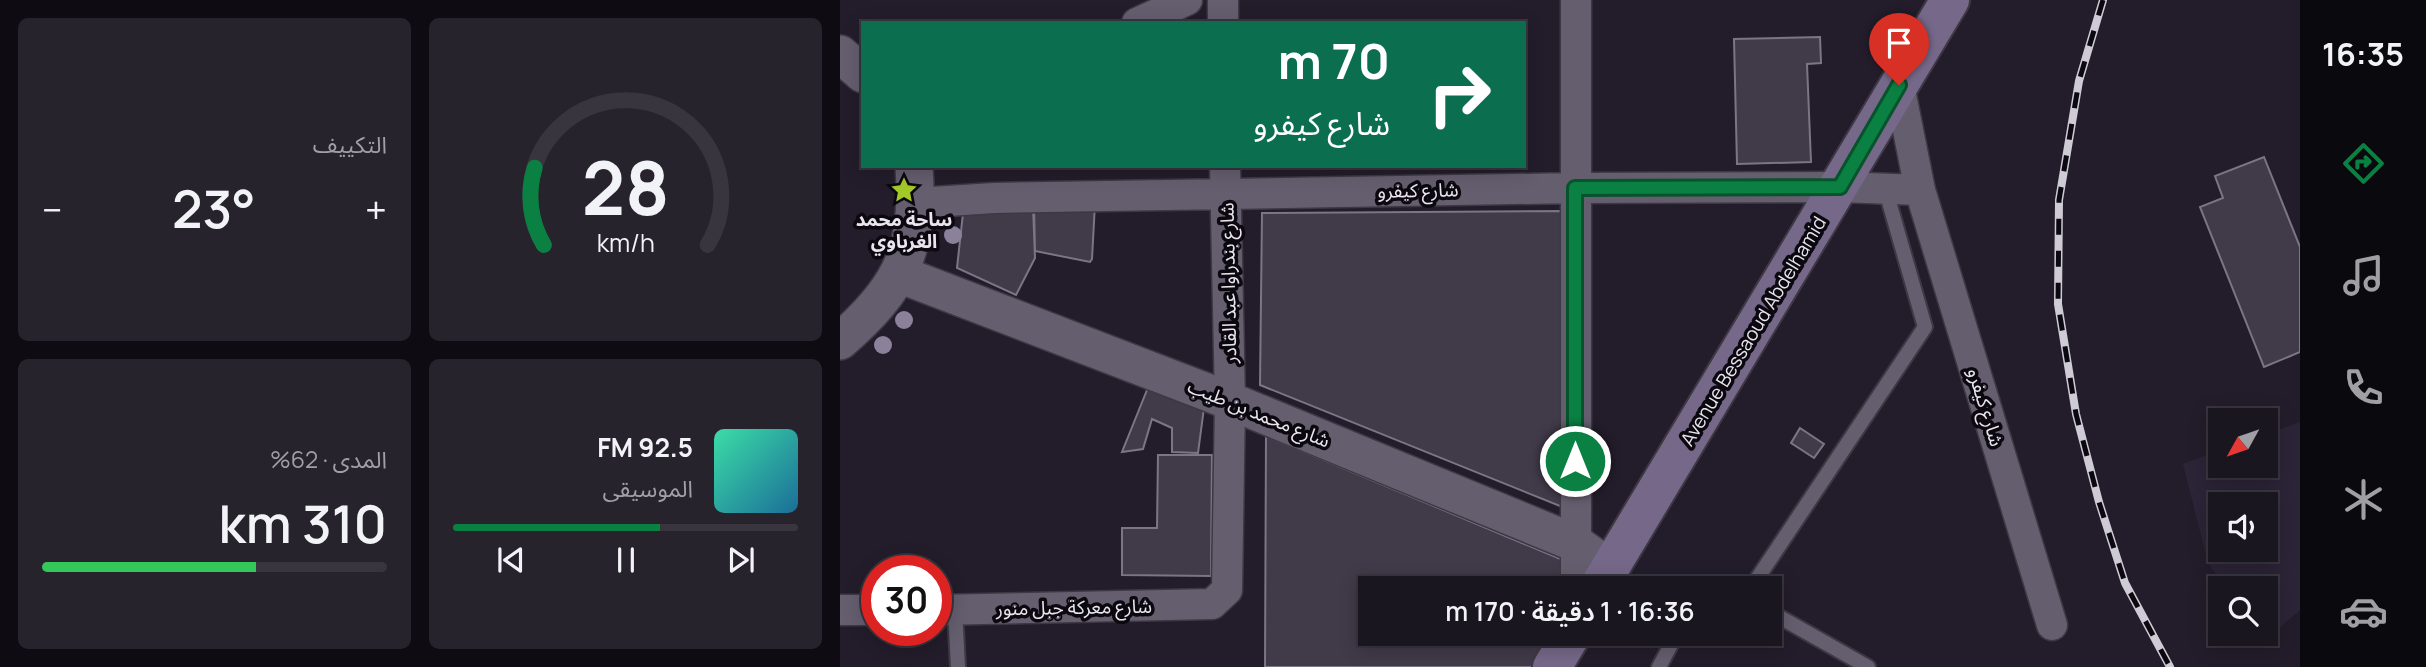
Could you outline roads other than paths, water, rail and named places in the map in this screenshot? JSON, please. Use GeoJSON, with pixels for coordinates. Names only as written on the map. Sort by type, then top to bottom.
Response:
{"type":"FeatureCollection","features":[{"type":"Feature","properties":{"kind":"main road","name":"Avenue Bessaoud Abdelhamid"},"geometry":{"type":"LineString","coordinates":[[1603,576],[1840,187],[1950,0]]}},
{"type":"Feature","properties":{"kind":"main road"},"geometry":{"type":"LineString","coordinates":[[1552,667],[1565,646]]}},
{"type":"Feature","properties":{"kind":"street"},"geometry":{"type":"LineString","coordinates":[[1141,21],[1187,0]]}},
{"type":"Feature","properties":{"kind":"street"},"geometry":{"type":"LineString","coordinates":[[1223,0],[1223,21]]}},
{"type":"Feature","properties":{"kind":"street"},"geometry":{"type":"LineString","coordinates":[[1575,543],[1576,0]]}},
{"type":"Feature","properties":{"kind":"street"},"geometry":{"type":"LineString","coordinates":[[840,54],[861,73]]}},
{"type":"Feature","properties":{"kind":"street","name":"شارع كيفرو"},"geometry":{"type":"LineString","coordinates":[[1899,85],[1920,190],[2052,625]]}},
{"type":"Feature","properties":{"kind":"street"},"geometry":{"type":"LineString","coordinates":[[840,341],[872,314],[899,274],[912,239],[917,202],[914,168]]}},
{"type":"Feature","properties":{"kind":"street","name":"شارع كيفرو"},"geometry":{"type":"LineString","coordinates":[[917,202],[1226,180],[1575,188],[1840,187],[1920,190]]}},
{"type":"Feature","properties":{"kind":"street","name":"شارع بندراوا عبد القادر"},"geometry":{"type":"LineString","coordinates":[[1212,604],[1227,590],[1230,401],[1226,180]]}},
{"type":"Feature","properties":{"kind":"street","name":"شارع محمد بن طيب"},"geometry":{"type":"LineString","coordinates":[[899,274],[1230,401],[1575,543],[1595,576]]}},
{"type":"Feature","properties":{"kind":"street","name":"شارع معركة جبل منور"},"geometry":{"type":"LineString","coordinates":[[952,610],[1212,604]]}},
{"type":"Feature","properties":{"kind":"street"},"geometry":{"type":"LineString","coordinates":[[840,610],[861,610]]}},
{"type":"Feature","properties":{"kind":"lane"},"geometry":{"type":"LineString","coordinates":[[1759,576],[1925,327],[1885,188]]}},
{"type":"Feature","properties":{"kind":"lane"},"geometry":{"type":"LineString","coordinates":[[1782,618],[1868,667]]}},
{"type":"Feature","properties":{"kind":"lane"},"geometry":{"type":"LineString","coordinates":[[952,638],[958,667]]}},
{"type":"Feature","properties":{"kind":"lane"},"geometry":{"type":"LineString","coordinates":[[1659,667],[1670,646]]}},
{"type":"Feature","properties":{"kind":"railway"},"geometry":{"type":"LineString","coordinates":[[2103,0],[2079,81],[2059,200],[2058,304],[2076,414],[2099,502],[2125,583],[2170,667]]}},
{"type":"Feature","properties":{"kind":"place","name":"ساحة محمد الغرباوي"},"geometry":{"type":"Point","coordinates":[904,190]}}]}
